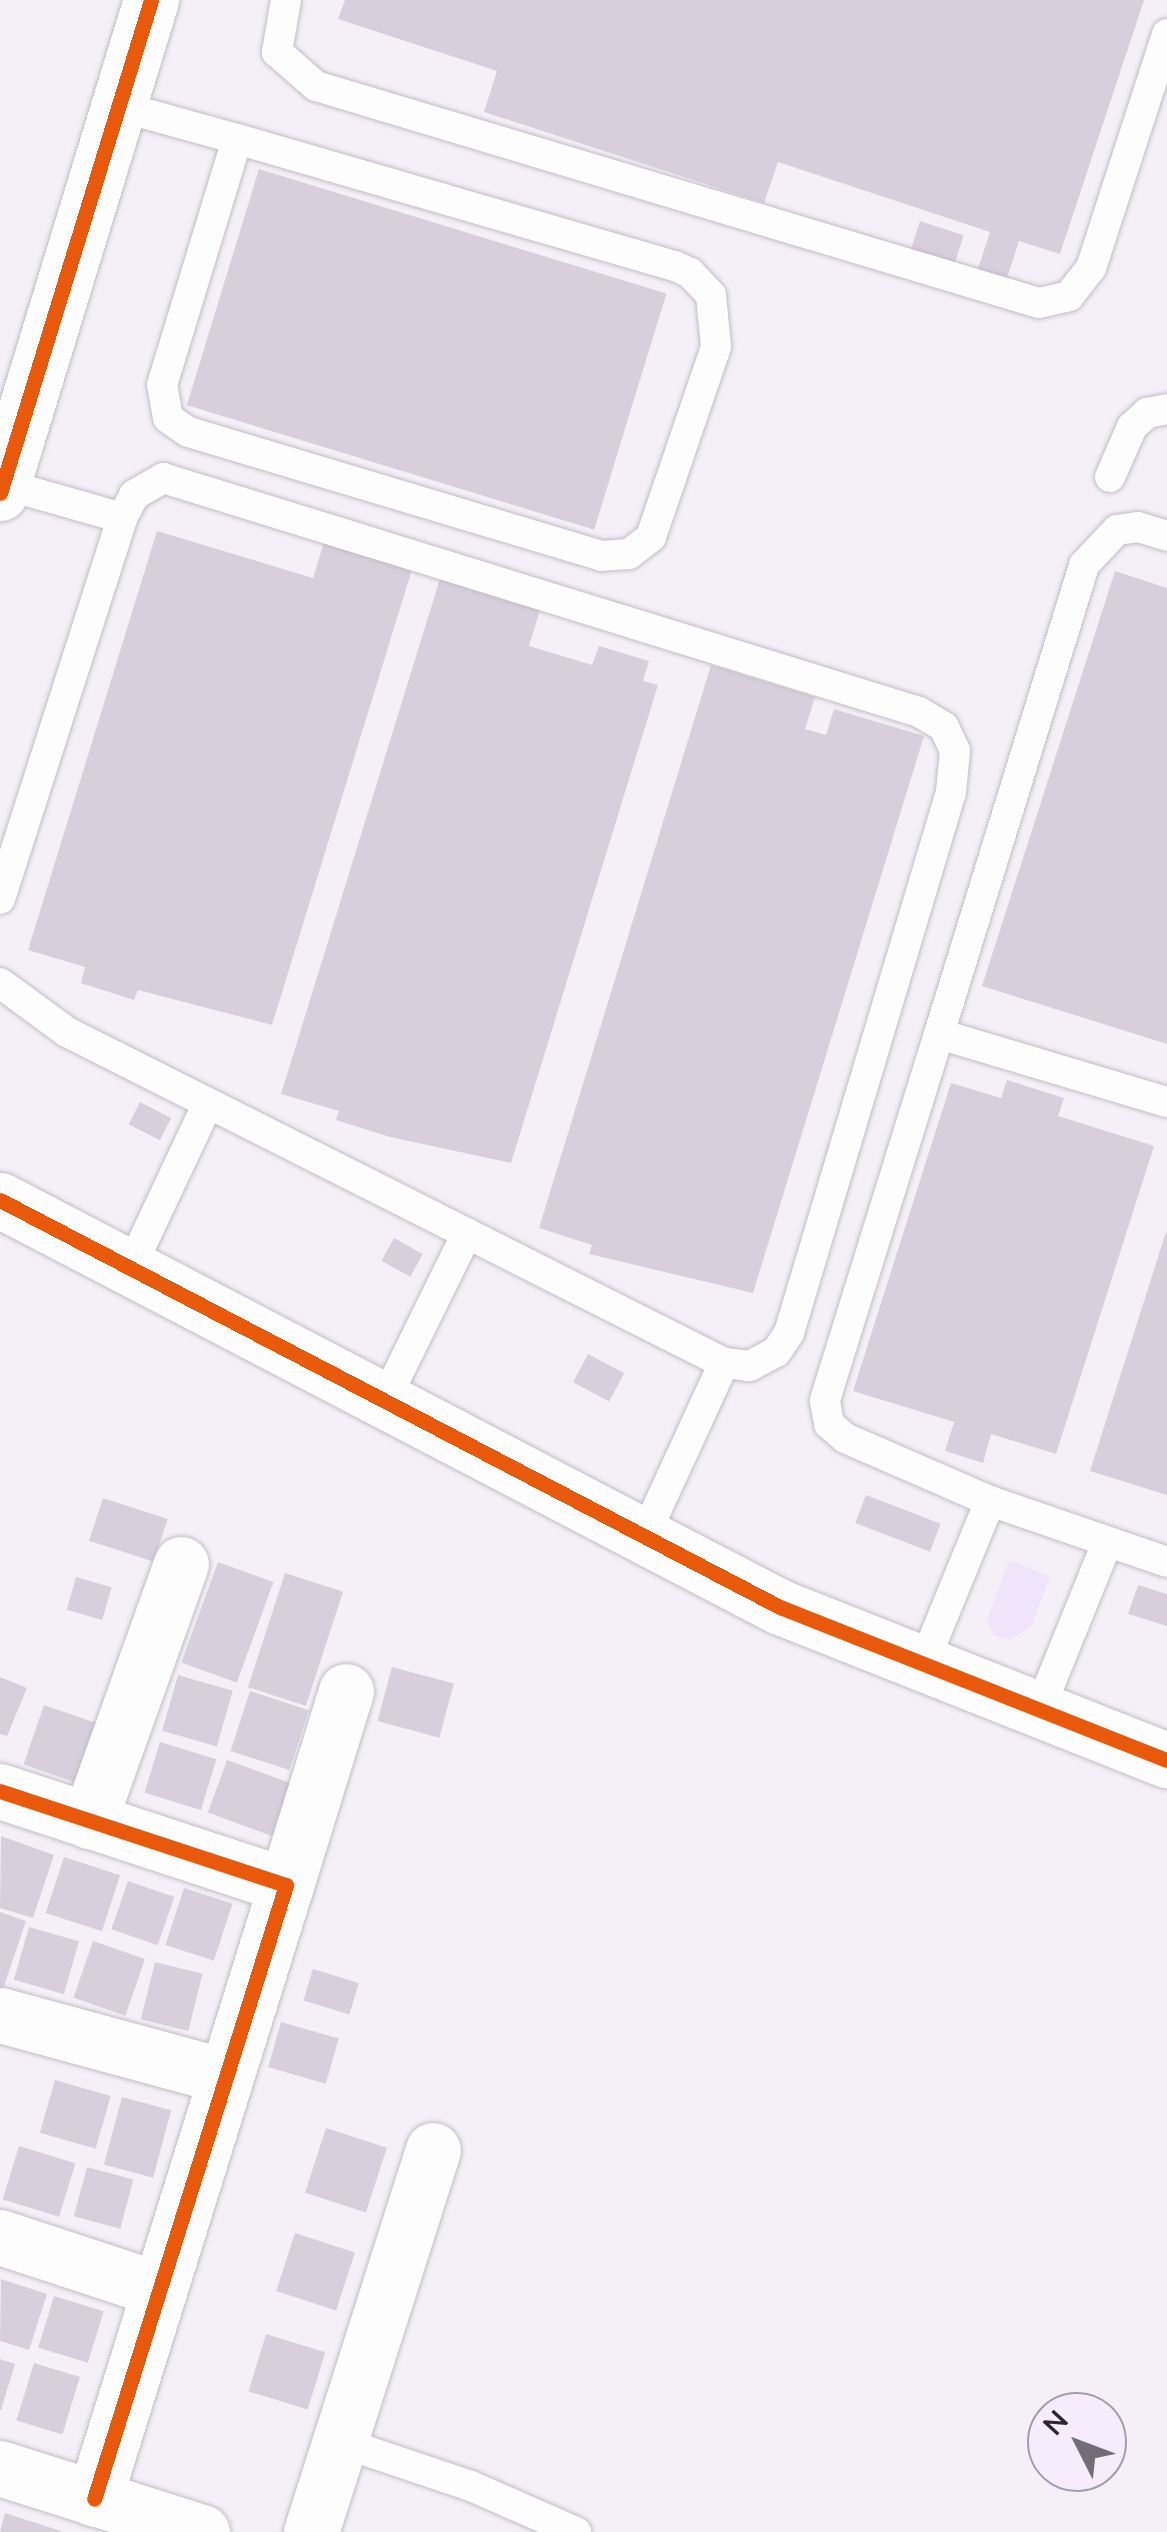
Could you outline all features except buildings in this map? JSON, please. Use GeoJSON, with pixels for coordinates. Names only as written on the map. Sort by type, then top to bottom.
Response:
{"type":"FeatureCollection","features":[{"type":"Feature","properties":{"kind":"street"},"geometry":{"type":"LineString","coordinates":[[2,488],[151,0]]}},
{"type":"Feature","properties":{"kind":"street"},"geometry":{"type":"LineString","coordinates":[[0,1200],[643,1539],[922,1667],[1167,1760]]}},
{"type":"Feature","properties":{"kind":"street"},"geometry":{"type":"LineString","coordinates":[[89,1821],[181,1564]]}},
{"type":"Feature","properties":{"kind":"street"},"geometry":{"type":"LineString","coordinates":[[94,2499],[155,2288],[346,1691]]}},
{"type":"Feature","properties":{"kind":"street"},"geometry":{"type":"LineString","coordinates":[[0,1791],[286,1885]]}},
{"type":"Feature","properties":{"kind":"street"},"geometry":{"type":"LineString","coordinates":[[0,2015],[224,2076]]}},
{"type":"Feature","properties":{"kind":"street"},"geometry":{"type":"LineString","coordinates":[[311,2532],[433,2150]]}},
{"type":"Feature","properties":{"kind":"street"},"geometry":{"type":"LineString","coordinates":[[0,2237],[155,2288]]}},
{"type":"Feature","properties":{"kind":"street"},"geometry":{"type":"LineString","coordinates":[[0,2468],[202,2532]]}},
{"type":"Feature","properties":{"kind":"lane"},"geometry":{"type":"LineString","coordinates":[[286,0],[277,52],[316,86],[1039,303],[1069,296],[1091,268],[1167,34]]}},
{"type":"Feature","properties":{"kind":"lane"},"geometry":{"type":"LineString","coordinates":[[118,106],[238,139],[675,266],[702,283],[716,312],[716,348],[651,536],[629,554],[602,556],[188,432],[168,418],[162,385],[238,139]]}},
{"type":"Feature","properties":{"kind":"lane"},"geometry":{"type":"LineString","coordinates":[[1110,476],[1132,427],[1147,413],[1167,409]]}},
{"type":"Feature","properties":{"kind":"lane"},"geometry":{"type":"LineString","coordinates":[[0,899],[122,518],[142,486],[174,479],[919,712],[944,727],[955,751],[950,792],[789,1334],[765,1360],[750,1366],[724,1363],[208,1103],[42,1018],[0,983]]}},
{"type":"Feature","properties":{"kind":"lane"},"geometry":{"type":"LineString","coordinates":[[2,488],[122,518]]}},
{"type":"Feature","properties":{"kind":"lane"},"geometry":{"type":"LineString","coordinates":[[1167,536],[1138,527],[1117,530],[1084,565],[825,1401],[829,1424],[845,1438],[990,1501],[1167,1562]]}},
{"type":"Feature","properties":{"kind":"lane"},"geometry":{"type":"LineString","coordinates":[[939,1034],[1167,1102]]}},
{"type":"Feature","properties":{"kind":"lane"},"geometry":{"type":"LineString","coordinates":[[130,1269],[208,1103]]}},
{"type":"Feature","properties":{"kind":"lane"},"geometry":{"type":"LineString","coordinates":[[384,1402],[467,1234]]}},
{"type":"Feature","properties":{"kind":"lane"},"geometry":{"type":"LineString","coordinates":[[643,1539],[724,1363]]}},
{"type":"Feature","properties":{"kind":"lane"},"geometry":{"type":"LineString","coordinates":[[922,1667],[990,1501]]}},
{"type":"Feature","properties":{"kind":"lane"},"geometry":{"type":"LineString","coordinates":[[1038,1713],[1108,1543]]}},
{"type":"Feature","properties":{"kind":"lane"},"geometry":{"type":"LineString","coordinates":[[340,2442],[472,2486],[576,2532]]}},
{"type":"Feature","properties":{"kind":"shaded area"},"geometry":{"type":"Polygon","coordinates":[[[1009,1560],[1050,1576],[1032,1625],[1010,1640],[994,1635],[987,1620],[1009,1560]]]}},
{"type":"Feature","properties":{"kind":"cycle path"},"geometry":{"type":"LineString","coordinates":[[0,493],[151,0]]}},
{"type":"Feature","properties":{"kind":"cycle path"},"geometry":{"type":"LineString","coordinates":[[0,1200],[780,1607],[1167,1760]]}},
{"type":"Feature","properties":{"kind":"cycle path"},"geometry":{"type":"LineString","coordinates":[[0,1791],[286,1885],[94,2499]]}}]}
